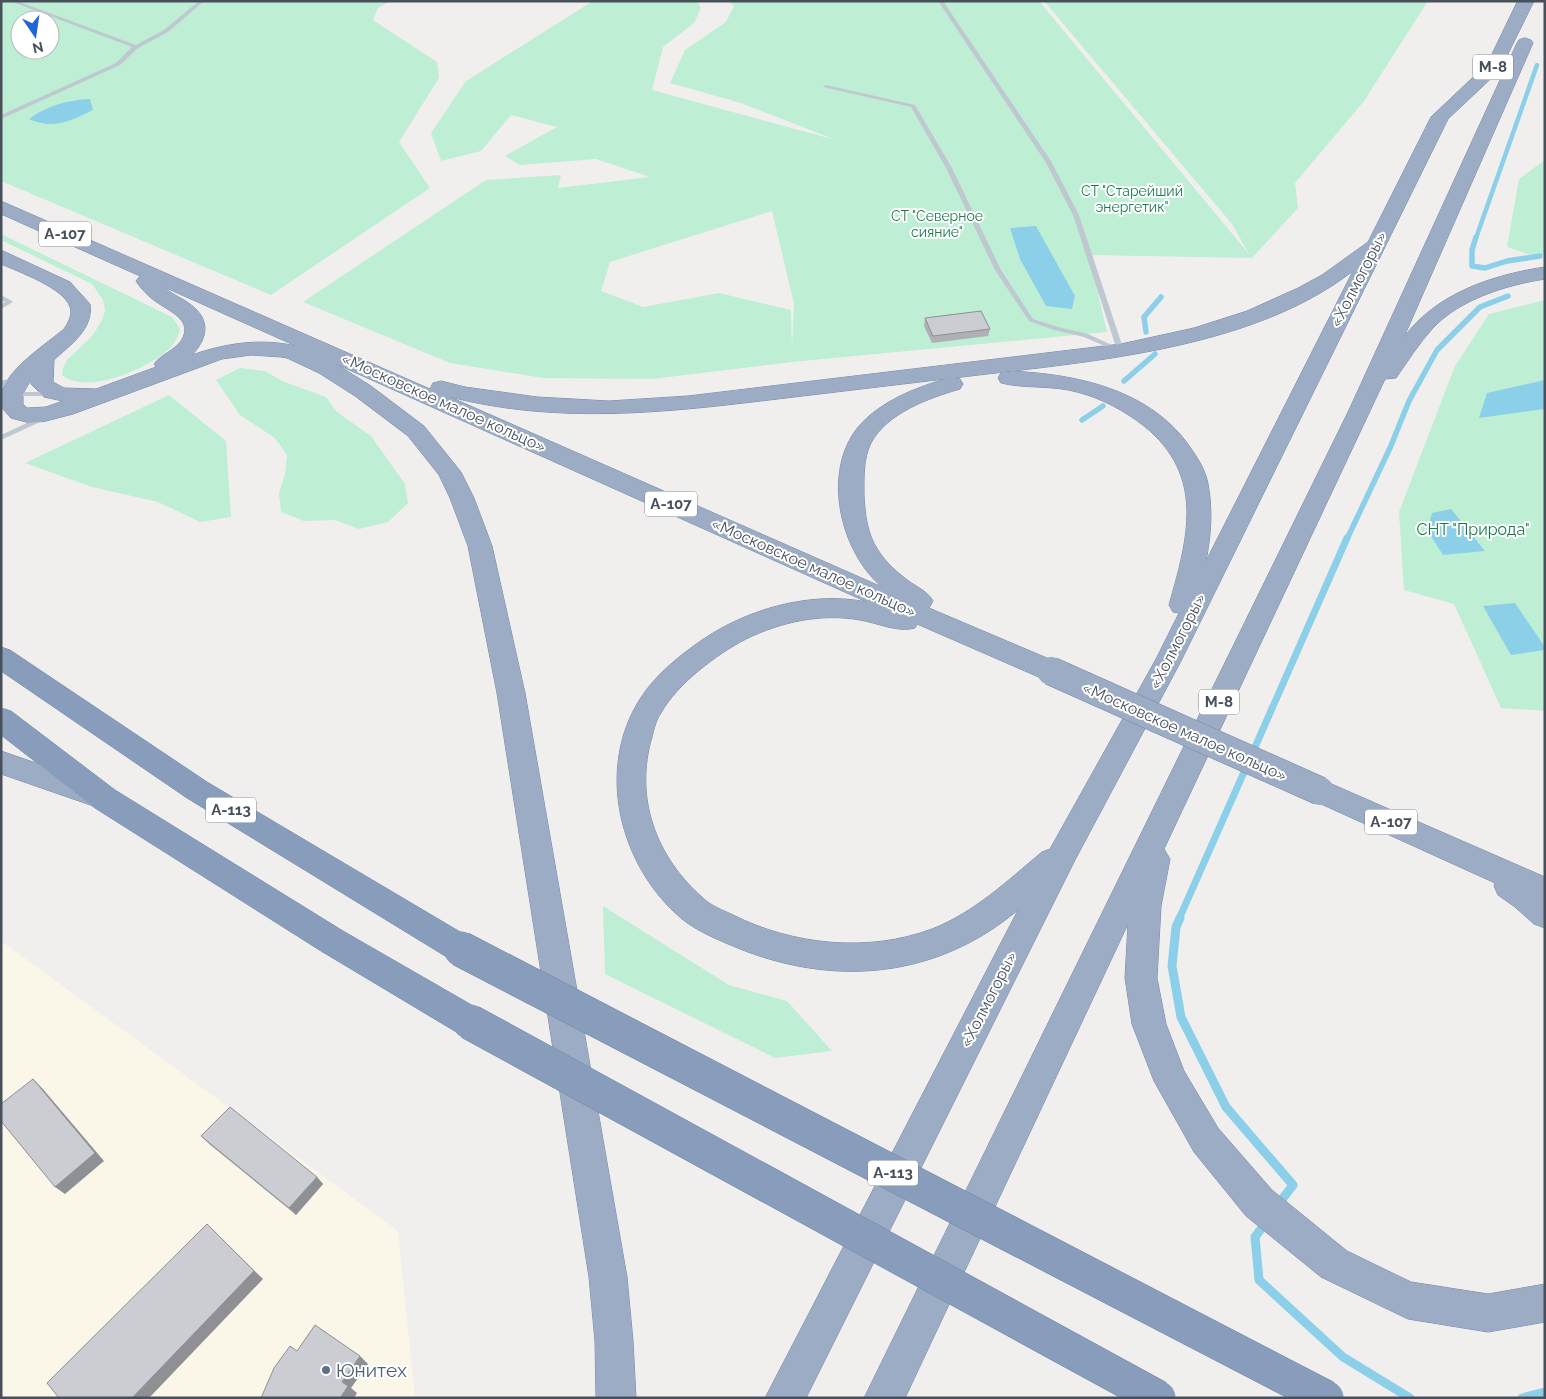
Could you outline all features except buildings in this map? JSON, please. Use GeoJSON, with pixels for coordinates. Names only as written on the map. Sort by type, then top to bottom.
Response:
{"type":"FeatureCollection","features":[{"type":"Feature","properties":{"kind":"highway","name":"«Холмогоры»"},"geometry":{"type":"LineString","coordinates":[[785,1398],[1064,852],[1168,661],[1440,117],[1494,66],[1526,1]]}},
{"type":"Feature","properties":{"kind":"highway","name":"М-8"},"geometry":{"type":"LineString","coordinates":[[884,1398],[1360,410],[1545,2]]}},
{"type":"Feature","properties":{"kind":"highway","name":"«Московское малое кольцо»"},"geometry":{"type":"LineString","coordinates":[[1,207],[1545,891]]}},
{"type":"Feature","properties":{"kind":"highway"},"geometry":{"type":"LineString","coordinates":[[368,368],[465,394],[537,404],[609,408],[688,403],[1121,351],[1174,341],[1282,303],[1329,279],[1376,243]]}},
{"type":"Feature","properties":{"kind":"highway"},"geometry":{"type":"LineString","coordinates":[[1,256],[62,286],[80,304],[79,322],[62,343],[24,374],[11,403],[30,416],[46,414],[61,401],[110,391],[218,353],[251,348],[294,352],[327,368],[363,391],[416,431],[449,472],[462,498],[480,546],[511,693],[608,1277],[614,1341],[616,1398]]}},
{"type":"Feature","properties":{"kind":"highway"},"geometry":{"type":"LineString","coordinates":[[110,391],[174,359],[187,348],[195,333],[195,324],[190,316],[180,307],[164,298],[128,262]]}},
{"type":"Feature","properties":{"kind":"highway"},"geometry":{"type":"LineString","coordinates":[[1360,410],[1430,318],[1462,300],[1499,284],[1545,273]]}},
{"type":"Feature","properties":{"kind":"highway"},"geometry":{"type":"LineString","coordinates":[[281,330],[327,368]]}},
{"type":"Feature","properties":{"kind":"highway"},"geometry":{"type":"LineString","coordinates":[[43,360],[42,384],[61,401]]}},
{"type":"Feature","properties":{"kind":"highway"},"geometry":{"type":"LineString","coordinates":[[985,643],[897,586],[874,565],[858,538],[851,511],[852,475],[860,442],[878,420],[915,396],[950,384],[997,378],[1044,379],[1087,387],[1125,403],[1148,417],[1179,446],[1195,476],[1199,502],[1198,536],[1192,568],[1168,661]]}},
{"type":"Feature","properties":{"kind":"highway"},"geometry":{"type":"LineString","coordinates":[[985,643],[854,610],[834,609],[790,612],[751,625],[715,644],[679,671],[649,707],[634,745],[630,790],[638,832],[659,874],[693,909],[744,938],[801,955],[853,959],[908,951],[947,937],[989,915],[1064,852]]}},
{"type":"Feature","properties":{"kind":"highway","name":"А-113"},"geometry":{"type":"LineString","coordinates":[[1,657],[197,790],[461,949],[1326,1398]]}},
{"type":"Feature","properties":{"kind":"highway"},"geometry":{"type":"LineString","coordinates":[[1,719],[105,798],[332,941],[470,1022],[1158,1398]]}},
{"type":"Feature","properties":{"kind":"highway"},"geometry":{"type":"LineString","coordinates":[[1,762],[105,798]]}},
{"type":"Feature","properties":{"kind":"highway"},"geometry":{"type":"LineString","coordinates":[[1163,819],[1145,906],[1142,978],[1149,1024],[1171,1081],[1206,1140],[1272,1213],[1334,1264],[1408,1300],[1488,1313],[1545,1303]]}},
{"type":"Feature","properties":{"kind":"highway"},"geometry":{"type":"LineString","coordinates":[[1463,854],[1526,897],[1545,914]]}},
{"type":"Feature","properties":{"kind":"lane"},"geometry":{"type":"LineString","coordinates":[[12,1],[136,47]]}},
{"type":"Feature","properties":{"kind":"lane"},"geometry":{"type":"LineString","coordinates":[[1,117],[118,64],[136,47],[166,32],[202,1]]}},
{"type":"Feature","properties":{"kind":"lane"},"geometry":{"type":"LineString","coordinates":[[940,1],[1048,161],[1076,215],[1121,351]]}},
{"type":"Feature","properties":{"kind":"lane"},"geometry":{"type":"LineString","coordinates":[[826,87],[913,106],[949,168],[998,270],[1032,320],[1056,329],[1086,334],[1121,351]]}},
{"type":"Feature","properties":{"kind":"lane"},"geometry":{"type":"LineString","coordinates":[[1,297],[10,302],[1,307]]}},
{"type":"Feature","properties":{"kind":"lane"},"geometry":{"type":"LineString","coordinates":[[1,438],[11,403]]}},
{"type":"Feature","properties":{"kind":"shaded area"},"geometry":{"type":"Polygon","coordinates":[[[1,941],[398,1231],[415,1398],[1,1398],[1,941]]]}},
{"type":"Feature","properties":{"kind":"green space"},"geometry":{"type":"Polygon","coordinates":[[[1,1],[391,1],[378,8],[373,20],[437,62],[439,78],[399,142],[430,188],[271,295],[1,181],[1,1]]]}},
{"type":"Feature","properties":{"kind":"green space"},"geometry":{"type":"Polygon","coordinates":[[[593,1],[697,1],[701,8],[694,23],[663,47],[652,90],[836,140],[741,103],[670,83],[685,50],[726,22],[734,6],[729,1],[1039,1],[1249,254],[1232,224],[1044,1],[1428,1],[1364,101],[1295,183],[1298,208],[1252,258],[1089,255],[1107,332],[792,362],[652,379],[543,378],[450,363],[303,302],[486,180],[561,175],[558,188],[650,177],[596,159],[520,165],[505,156],[557,127],[511,115],[481,151],[441,161],[431,133],[466,81],[593,1]],[[772,211],[610,262],[601,291],[643,307],[719,293],[791,310],[792,349],[794,304],[772,211]]]}},
{"type":"Feature","properties":{"kind":"green space"},"geometry":{"type":"Polygon","coordinates":[[[1545,160],[1545,255],[1531,255],[1507,247],[1519,179],[1545,160]]]}},
{"type":"Feature","properties":{"kind":"green space"},"geometry":{"type":"Polygon","coordinates":[[[1,234],[172,317],[180,329],[175,342],[169,349],[147,364],[117,377],[102,381],[86,382],[73,381],[62,375],[67,360],[93,335],[102,320],[105,310],[103,300],[92,284],[1,240],[1,234]]]}},
{"type":"Feature","properties":{"kind":"green space","name":"СНТ \"Природа\""},"geometry":{"type":"Polygon","coordinates":[[[1545,300],[1545,711],[1501,708],[1454,604],[1404,590],[1399,512],[1455,366],[1489,314],[1545,300]]]}},
{"type":"Feature","properties":{"kind":"green space"},"geometry":{"type":"Polygon","coordinates":[[[240,368],[265,371],[282,381],[326,397],[337,412],[371,436],[405,484],[408,503],[388,522],[359,529],[335,520],[304,521],[281,512],[279,493],[285,474],[287,455],[275,438],[240,415],[216,380],[240,368]]]}},
{"type":"Feature","properties":{"kind":"green space"},"geometry":{"type":"Polygon","coordinates":[[[169,395],[226,441],[231,517],[200,522],[158,502],[92,487],[25,463],[169,395]]]}},
{"type":"Feature","properties":{"kind":"green space"},"geometry":{"type":"Polygon","coordinates":[[[603,906],[729,985],[787,1001],[832,1051],[775,1058],[605,974],[603,906]]]}},
{"type":"Feature","properties":{"kind":"water"},"geometry":{"type":"Polygon","coordinates":[[[90,99],[93,110],[69,121],[46,124],[29,119],[58,104],[90,99]]]}},
{"type":"Feature","properties":{"kind":"water"},"geometry":{"type":"Polygon","coordinates":[[[1036,226],[1075,296],[1072,309],[1046,306],[1020,259],[1010,228],[1036,226]]]}},
{"type":"Feature","properties":{"kind":"water"},"geometry":{"type":"Polygon","coordinates":[[[1545,380],[1545,409],[1479,418],[1487,393],[1545,380]]]}},
{"type":"Feature","properties":{"kind":"water"},"geometry":{"type":"Polygon","coordinates":[[[1451,509],[1485,551],[1443,555],[1427,530],[1432,513],[1451,509]]]}},
{"type":"Feature","properties":{"kind":"water"},"geometry":{"type":"Polygon","coordinates":[[[1515,603],[1545,647],[1545,650],[1511,655],[1483,606],[1515,603]]]}},
{"type":"Feature","properties":{"kind":"waterway"},"geometry":{"type":"LineString","coordinates":[[1476,238],[1537,65]]}},
{"type":"Feature","properties":{"kind":"waterway"},"geometry":{"type":"LineString","coordinates":[[1476,237],[1472,250],[1472,266],[1485,268],[1507,261],[1540,256]]}},
{"type":"Feature","properties":{"kind":"waterway"},"geometry":{"type":"LineString","coordinates":[[1347,539],[1390,448],[1409,401],[1437,350],[1480,307],[1508,296]]}},
{"type":"Feature","properties":{"kind":"waterway"},"geometry":{"type":"LineString","coordinates":[[1146,332],[1144,317],[1161,297]]}},
{"type":"Feature","properties":{"kind":"waterway"},"geometry":{"type":"LineString","coordinates":[[1124,381],[1155,354]]}},
{"type":"Feature","properties":{"kind":"waterway"},"geometry":{"type":"LineString","coordinates":[[1082,420],[1103,406]]}},
{"type":"Feature","properties":{"kind":"waterway"},"geometry":{"type":"LineString","coordinates":[[1252,754],[1347,538]]}},
{"type":"Feature","properties":{"kind":"waterway"},"geometry":{"type":"LineString","coordinates":[[1179,919],[1248,763]]}},
{"type":"Feature","properties":{"kind":"waterway"},"geometry":{"type":"LineString","coordinates":[[1180,918],[1176,927],[1172,966],[1181,1017],[1226,1107],[1293,1185],[1277,1206]]}},
{"type":"Feature","properties":{"kind":"waterway"},"geometry":{"type":"LineString","coordinates":[[1267,1221],[1255,1237],[1259,1280],[1343,1357],[1410,1398]]}},
{"type":"Feature","properties":{"kind":"waterway"},"geometry":{"type":"LineString","coordinates":[[1522,1398],[1545,1392]]}},
{"type":"Feature","properties":{"kind":"place","name":"Юнитех"},"geometry":{"type":"Point","coordinates":[326,1370]}},
{"type":"Feature","properties":{"kind":"park label","name":"СТ \"Старейший энергетик\""},"geometry":{"type":"Point","coordinates":[1132,200]}},
{"type":"Feature","properties":{"kind":"park label","name":"СТ \"Северное сияние\""},"geometry":{"type":"Point","coordinates":[937,224]}}]}
